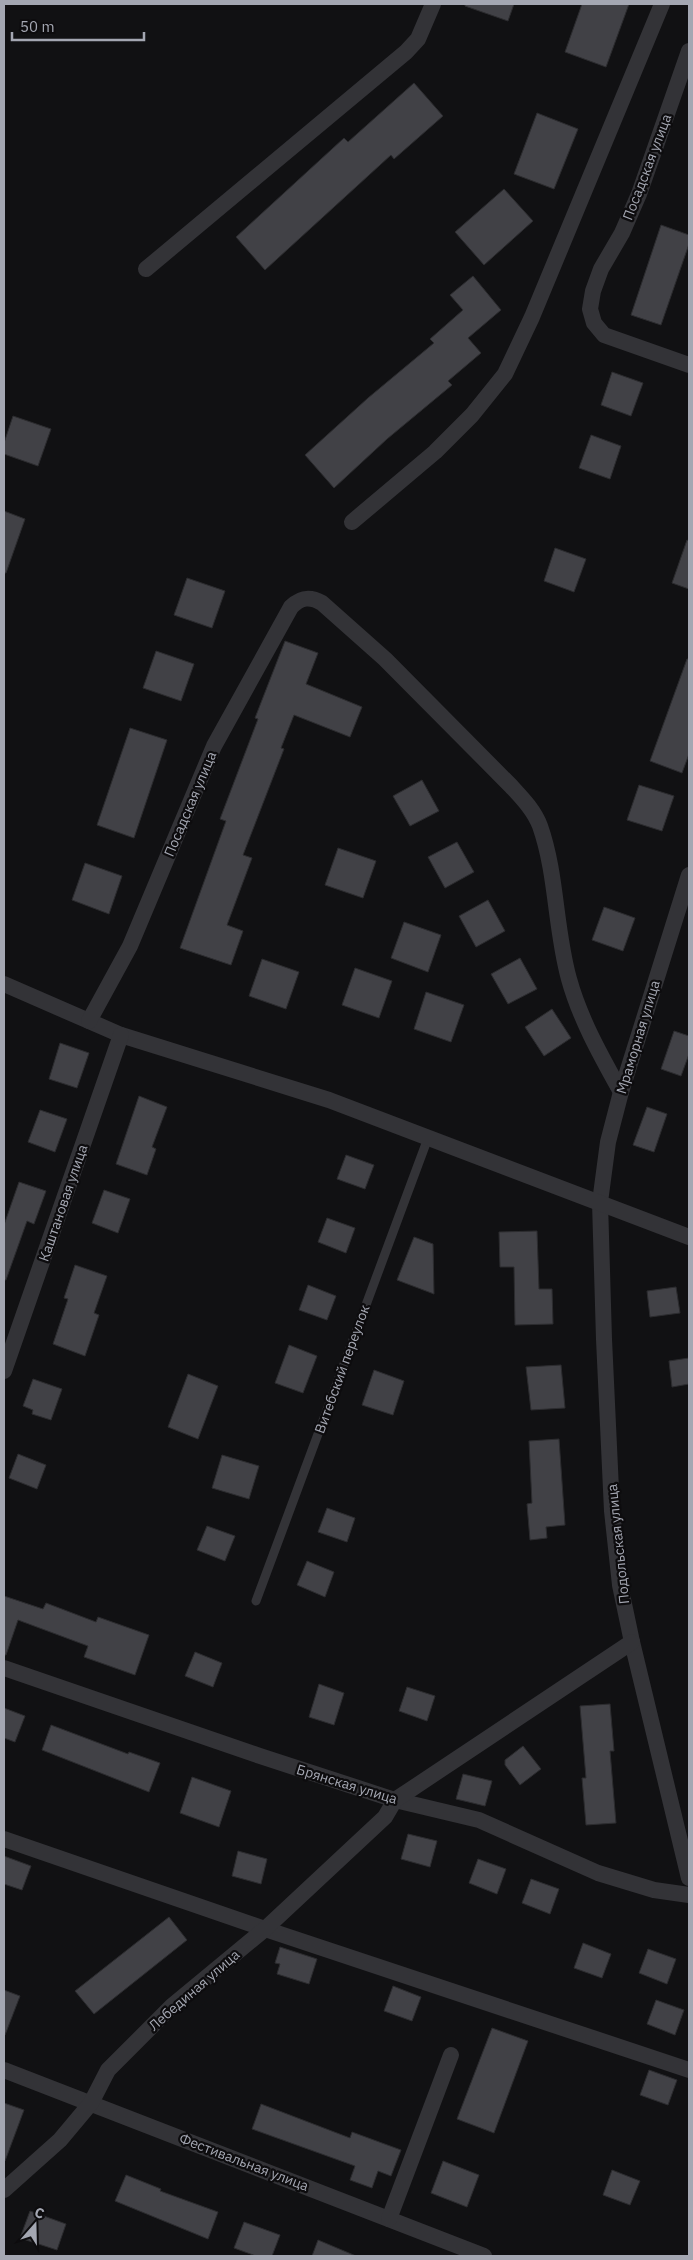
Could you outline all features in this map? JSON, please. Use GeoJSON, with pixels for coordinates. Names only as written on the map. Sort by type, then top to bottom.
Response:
{"type":"FeatureCollection","features":[{"type":"Feature","properties":{"kind":"street"},"geometry":{"type":"LineString","coordinates":[[146,269],[406,52],[418,39],[433,4]]}},
{"type":"Feature","properties":{"kind":"street"},"geometry":{"type":"LineString","coordinates":[[352,522],[435,452],[472,415],[505,374],[532,317],[662,4]]}},
{"type":"Feature","properties":{"kind":"street","name":"Посадская улица"},"geometry":{"type":"LineString","coordinates":[[689,52],[639,194],[622,233],[601,269],[593,291],[590,309],[594,322],[604,335],[689,365]]}},
{"type":"Feature","properties":{"kind":"street","name":"Посадская улица"},"geometry":{"type":"LineString","coordinates":[[89,1021],[130,946],[214,746],[292,607],[298,600],[314,598],[385,660],[528,805],[539,824],[547,854],[560,938],[569,979],[589,1033],[620,1092]]}},
{"type":"Feature","properties":{"kind":"street","name":"Мраморная улица"},"geometry":{"type":"LineString","coordinates":[[600,1202],[608,1142],[620,1092],[689,875]]}},
{"type":"Feature","properties":{"kind":"street"},"geometry":{"type":"LineString","coordinates":[[4,984],[121,1035],[329,1100],[689,1236]]}},
{"type":"Feature","properties":{"kind":"street","name":"Каштановая улица"},"geometry":{"type":"LineString","coordinates":[[4,1371],[121,1035]]}},
{"type":"Feature","properties":{"kind":"street","name":"Подольская улица"},"geometry":{"type":"LineString","coordinates":[[600,1202],[612,1511],[620,1585],[689,1878]]}},
{"type":"Feature","properties":{"kind":"street"},"geometry":{"type":"LineString","coordinates":[[395,1800],[632,1642]]}},
{"type":"Feature","properties":{"kind":"street","name":"Брянская улица"},"geometry":{"type":"LineString","coordinates":[[4,1668],[395,1800],[479,1820],[598,1873],[654,1890],[689,1895]]}},
{"type":"Feature","properties":{"kind":"street","name":"Лебединая улица"},"geometry":{"type":"LineString","coordinates":[[4,2190],[60,2140],[91,2103],[108,2070],[172,2006],[265,1929],[385,1817],[395,1800]]}},
{"type":"Feature","properties":{"kind":"street"},"geometry":{"type":"LineString","coordinates":[[4,1839],[265,1929],[689,2070]]}},
{"type":"Feature","properties":{"kind":"street"},"geometry":{"type":"LineString","coordinates":[[389,2219],[451,2055]]}},
{"type":"Feature","properties":{"kind":"street","name":"Фестивальная улица"},"geometry":{"type":"LineString","coordinates":[[4,2070],[484,2256]]}},
{"type":"Feature","properties":{"kind":"lane","name":"Витебский переулок"},"geometry":{"type":"LineString","coordinates":[[256,1601],[428,1138]]}},
{"type":"Feature","properties":{"kind":"building"},"geometry":{"type":"Polygon","coordinates":[[[465,4],[514,4],[508,21],[465,6],[465,4]]]}},
{"type":"Feature","properties":{"kind":"building"},"geometry":{"type":"Polygon","coordinates":[[[582,4],[629,4],[606,67],[565,52],[582,4]]]}},
{"type":"Feature","properties":{"kind":"building"},"geometry":{"type":"Polygon","coordinates":[[[414,83],[443,116],[394,159],[391,155],[265,270],[236,237],[344,138],[348,142],[414,83]]]}},
{"type":"Feature","properties":{"kind":"building"},"geometry":{"type":"Polygon","coordinates":[[[537,113],[578,129],[554,189],[514,174],[537,113]]]}},
{"type":"Feature","properties":{"kind":"building"},"geometry":{"type":"Polygon","coordinates":[[[504,189],[533,221],[484,265],[455,232],[504,189]]]}},
{"type":"Feature","properties":{"kind":"building"},"geometry":{"type":"Polygon","coordinates":[[[661,225],[689,235],[689,244],[661,325],[631,315],[661,225]]]}},
{"type":"Feature","properties":{"kind":"building"},"geometry":{"type":"Polygon","coordinates":[[[473,276],[501,310],[468,338],[481,353],[448,381],[452,385],[387,439],[334,488],[305,455],[368,398],[434,343],[430,339],[463,310],[450,295],[473,276]]]}},
{"type":"Feature","properties":{"kind":"building"},"geometry":{"type":"Polygon","coordinates":[[[612,372],[643,383],[631,416],[601,405],[612,372]]]}},
{"type":"Feature","properties":{"kind":"building"},"geometry":{"type":"Polygon","coordinates":[[[13,416],[51,429],[38,466],[4,454],[4,443],[13,416]]]}},
{"type":"Feature","properties":{"kind":"building"},"geometry":{"type":"Polygon","coordinates":[[[591,435],[621,446],[610,479],[579,468],[591,435]]]}},
{"type":"Feature","properties":{"kind":"building"},"geometry":{"type":"Polygon","coordinates":[[[4,511],[25,519],[6,573],[4,573],[4,511]]]}},
{"type":"Feature","properties":{"kind":"building"},"geometry":{"type":"Polygon","coordinates":[[[687,540],[689,541],[689,589],[672,583],[687,540]]]}},
{"type":"Feature","properties":{"kind":"building"},"geometry":{"type":"Polygon","coordinates":[[[555,548],[586,559],[574,592],[544,581],[555,548]]]}},
{"type":"Feature","properties":{"kind":"building"},"geometry":{"type":"Polygon","coordinates":[[[187,578],[225,591],[212,628],[174,615],[187,578]]]}},
{"type":"Feature","properties":{"kind":"building"},"geometry":{"type":"Polygon","coordinates":[[[285,641],[318,653],[306,684],[362,707],[350,737],[294,715],[281,748],[284,749],[243,855],[252,858],[227,925],[243,931],[231,965],[180,948],[226,821],[220,819],[258,719],[255,718],[285,641]]]}},
{"type":"Feature","properties":{"kind":"building"},"geometry":{"type":"Polygon","coordinates":[[[156,651],[194,664],[181,701],[143,688],[156,651]]]}},
{"type":"Feature","properties":{"kind":"building"},"geometry":{"type":"Polygon","coordinates":[[[687,659],[689,659],[689,754],[682,773],[650,761],[687,659]]]}},
{"type":"Feature","properties":{"kind":"building"},"geometry":{"type":"Polygon","coordinates":[[[130,728],[167,740],[134,838],[97,825],[130,728]]]}},
{"type":"Feature","properties":{"kind":"building"},"geometry":{"type":"Polygon","coordinates":[[[422,780],[439,811],[410,826],[393,796],[422,780]]]}},
{"type":"Feature","properties":{"kind":"building"},"geometry":{"type":"Polygon","coordinates":[[[639,785],[674,796],[662,831],[627,820],[639,785]]]}},
{"type":"Feature","properties":{"kind":"building"},"geometry":{"type":"Polygon","coordinates":[[[457,842],[474,872],[445,888],[428,857],[457,842]]]}},
{"type":"Feature","properties":{"kind":"building"},"geometry":{"type":"Polygon","coordinates":[[[338,848],[376,861],[363,898],[325,885],[338,848]]]}},
{"type":"Feature","properties":{"kind":"building"},"geometry":{"type":"Polygon","coordinates":[[[85,863],[122,876],[109,914],[72,900],[85,863]]]}},
{"type":"Feature","properties":{"kind":"building"},"geometry":{"type":"Polygon","coordinates":[[[488,900],[505,931],[476,947],[459,916],[488,900]]]}},
{"type":"Feature","properties":{"kind":"building"},"geometry":{"type":"Polygon","coordinates":[[[604,907],[635,918],[623,951],[592,940],[604,907]]]}},
{"type":"Feature","properties":{"kind":"building"},"geometry":{"type":"Polygon","coordinates":[[[404,922],[441,935],[428,972],[391,958],[404,922]]]}},
{"type":"Feature","properties":{"kind":"building"},"geometry":{"type":"Polygon","coordinates":[[[520,958],[537,989],[508,1004],[491,974],[520,958]]]}},
{"type":"Feature","properties":{"kind":"building"},"geometry":{"type":"Polygon","coordinates":[[[262,959],[299,972],[286,1009],[249,996],[262,959]]]}},
{"type":"Feature","properties":{"kind":"building"},"geometry":{"type":"Polygon","coordinates":[[[355,968],[392,981],[379,1018],[342,1005],[355,968]]]}},
{"type":"Feature","properties":{"kind":"building"},"geometry":{"type":"Polygon","coordinates":[[[426,992],[464,1005],[451,1042],[414,1029],[426,992]]]}},
{"type":"Feature","properties":{"kind":"building"},"geometry":{"type":"Polygon","coordinates":[[[552,1009],[571,1038],[544,1056],[525,1027],[552,1009]]]}},
{"type":"Feature","properties":{"kind":"building"},"geometry":{"type":"Polygon","coordinates":[[[674,1031],[689,1036],[689,1054],[681,1076],[661,1069],[674,1031]]]}},
{"type":"Feature","properties":{"kind":"building"},"geometry":{"type":"Polygon","coordinates":[[[60,1043],[89,1053],[77,1088],[49,1079],[60,1043]]]}},
{"type":"Feature","properties":{"kind":"building"},"geometry":{"type":"Polygon","coordinates":[[[139,1096],[167,1107],[152,1147],[156,1149],[147,1175],[116,1164],[139,1096]]]}},
{"type":"Feature","properties":{"kind":"building"},"geometry":{"type":"Polygon","coordinates":[[[647,1107],[667,1114],[654,1152],[633,1145],[647,1107]]]}},
{"type":"Feature","properties":{"kind":"building"},"geometry":{"type":"Polygon","coordinates":[[[40,1110],[67,1119],[55,1152],[28,1142],[40,1110]]]}},
{"type":"Feature","properties":{"kind":"building"},"geometry":{"type":"Polygon","coordinates":[[[346,1155],[374,1165],[365,1189],[337,1179],[346,1155]]]}},
{"type":"Feature","properties":{"kind":"building"},"geometry":{"type":"Polygon","coordinates":[[[19,1182],[46,1191],[34,1224],[27,1221],[6,1280],[4,1280],[4,1225],[19,1182]]]}},
{"type":"Feature","properties":{"kind":"building"},"geometry":{"type":"Polygon","coordinates":[[[104,1190],[130,1199],[118,1233],[92,1223],[104,1190]]]}},
{"type":"Feature","properties":{"kind":"building"},"geometry":{"type":"Polygon","coordinates":[[[327,1218],[355,1228],[346,1253],[318,1242],[327,1218]]]}},
{"type":"Feature","properties":{"kind":"building"},"geometry":{"type":"Polygon","coordinates":[[[537,1231],[539,1289],[552,1289],[553,1324],[515,1325],[514,1267],[500,1267],[499,1232],[537,1231]]]}},
{"type":"Feature","properties":{"kind":"building"},"geometry":{"type":"Polygon","coordinates":[[[414,1237],[433,1244],[434,1294],[397,1280],[414,1237]]]}},
{"type":"Feature","properties":{"kind":"building"},"geometry":{"type":"Polygon","coordinates":[[[75,1265],[107,1276],[94,1313],[99,1315],[85,1356],[53,1344],[68,1299],[64,1298],[75,1265]]]}},
{"type":"Feature","properties":{"kind":"building"},"geometry":{"type":"Polygon","coordinates":[[[308,1285],[336,1296],[327,1320],[299,1310],[308,1285]]]}},
{"type":"Feature","properties":{"kind":"building"},"geometry":{"type":"Polygon","coordinates":[[[676,1287],[680,1313],[650,1317],[647,1291],[676,1287]]]}},
{"type":"Feature","properties":{"kind":"building"},"geometry":{"type":"Polygon","coordinates":[[[289,1345],[317,1356],[303,1393],[275,1383],[289,1345]]]}},
{"type":"Feature","properties":{"kind":"building"},"geometry":{"type":"Polygon","coordinates":[[[689,1358],[689,1384],[672,1387],[669,1361],[689,1358]]]}},
{"type":"Feature","properties":{"kind":"building"},"geometry":{"type":"Polygon","coordinates":[[[561,1365],[565,1408],[531,1410],[526,1367],[561,1365]]]}},
{"type":"Feature","properties":{"kind":"building"},"geometry":{"type":"Polygon","coordinates":[[[374,1370],[404,1381],[393,1415],[362,1405],[374,1370]]]}},
{"type":"Feature","properties":{"kind":"building"},"geometry":{"type":"Polygon","coordinates":[[[188,1374],[218,1386],[198,1439],[168,1427],[188,1374]]]}},
{"type":"Feature","properties":{"kind":"building"},"geometry":{"type":"Polygon","coordinates":[[[33,1379],[62,1389],[51,1420],[32,1414],[33,1410],[23,1406],[33,1379]]]}},
{"type":"Feature","properties":{"kind":"building"},"geometry":{"type":"Polygon","coordinates":[[[559,1439],[565,1525],[546,1527],[547,1538],[530,1540],[527,1504],[532,1503],[529,1441],[559,1439]]]}},
{"type":"Feature","properties":{"kind":"building"},"geometry":{"type":"Polygon","coordinates":[[[18,1454],[46,1465],[37,1489],[9,1478],[18,1454]]]}},
{"type":"Feature","properties":{"kind":"building"},"geometry":{"type":"Polygon","coordinates":[[[222,1455],[259,1466],[249,1499],[212,1488],[222,1455]]]}},
{"type":"Feature","properties":{"kind":"building"},"geometry":{"type":"Polygon","coordinates":[[[327,1508],[355,1518],[347,1542],[318,1532],[327,1508]]]}},
{"type":"Feature","properties":{"kind":"building"},"geometry":{"type":"Polygon","coordinates":[[[207,1526],[235,1536],[225,1561],[197,1550],[207,1526]]]}},
{"type":"Feature","properties":{"kind":"building"},"geometry":{"type":"Polygon","coordinates":[[[307,1561],[334,1572],[325,1597],[297,1585],[307,1561]]]}},
{"type":"Feature","properties":{"kind":"building"},"geometry":{"type":"Polygon","coordinates":[[[4,1596],[43,1609],[46,1603],[96,1622],[98,1617],[149,1635],[135,1675],[84,1657],[88,1646],[18,1620],[6,1655],[4,1655],[4,1596]]]}},
{"type":"Feature","properties":{"kind":"building"},"geometry":{"type":"Polygon","coordinates":[[[195,1652],[222,1663],[213,1687],[185,1676],[195,1652]]]}},
{"type":"Feature","properties":{"kind":"building"},"geometry":{"type":"Polygon","coordinates":[[[319,1684],[344,1693],[334,1725],[309,1717],[319,1684]]]}},
{"type":"Feature","properties":{"kind":"building"},"geometry":{"type":"Polygon","coordinates":[[[407,1687],[435,1696],[427,1721],[399,1711],[407,1687]]]}},
{"type":"Feature","properties":{"kind":"building"},"geometry":{"type":"Polygon","coordinates":[[[610,1704],[614,1751],[610,1751],[616,1823],[586,1825],[582,1778],[586,1778],[580,1706],[610,1704]]]}},
{"type":"Feature","properties":{"kind":"building"},"geometry":{"type":"Polygon","coordinates":[[[4,1708],[25,1716],[15,1742],[4,1738],[4,1708]]]}},
{"type":"Feature","properties":{"kind":"building"},"geometry":{"type":"Polygon","coordinates":[[[51,1725],[128,1754],[129,1752],[160,1763],[149,1792],[42,1750],[51,1725]]]}},
{"type":"Feature","properties":{"kind":"building"},"geometry":{"type":"Polygon","coordinates":[[[523,1746],[541,1769],[520,1785],[505,1765],[505,1760],[523,1746]]]}},
{"type":"Feature","properties":{"kind":"building"},"geometry":{"type":"Polygon","coordinates":[[[463,1774],[492,1781],[485,1806],[456,1799],[463,1774]]]}},
{"type":"Feature","properties":{"kind":"building"},"geometry":{"type":"Polygon","coordinates":[[[192,1777],[231,1791],[219,1827],[180,1813],[192,1777]]]}},
{"type":"Feature","properties":{"kind":"building"},"geometry":{"type":"Polygon","coordinates":[[[408,1834],[437,1841],[430,1867],[401,1859],[408,1834]]]}},
{"type":"Feature","properties":{"kind":"building"},"geometry":{"type":"Polygon","coordinates":[[[238,1851],[267,1859],[261,1884],[232,1876],[238,1851]]]}},
{"type":"Feature","properties":{"kind":"building"},"geometry":{"type":"Polygon","coordinates":[[[4,1856],[31,1866],[22,1890],[4,1884],[4,1856]]]}},
{"type":"Feature","properties":{"kind":"building"},"geometry":{"type":"Polygon","coordinates":[[[478,1859],[506,1869],[497,1894],[469,1883],[478,1859]]]}},
{"type":"Feature","properties":{"kind":"building"},"geometry":{"type":"Polygon","coordinates":[[[531,1879],[559,1889],[550,1914],[522,1903],[531,1879]]]}},
{"type":"Feature","properties":{"kind":"building"},"geometry":{"type":"Polygon","coordinates":[[[169,1917],[187,1940],[94,2014],[75,1991],[169,1917]]]}},
{"type":"Feature","properties":{"kind":"building"},"geometry":{"type":"Polygon","coordinates":[[[583,1943],[611,1954],[602,1978],[574,1968],[583,1943]]]}},
{"type":"Feature","properties":{"kind":"building"},"geometry":{"type":"Polygon","coordinates":[[[280,1947],[317,1959],[309,1984],[277,1974],[280,1964],[275,1963],[280,1947]]]}},
{"type":"Feature","properties":{"kind":"building"},"geometry":{"type":"Polygon","coordinates":[[[648,1949],[676,1959],[667,1984],[639,1973],[648,1949]]]}},
{"type":"Feature","properties":{"kind":"building"},"geometry":{"type":"Polygon","coordinates":[[[393,1986],[421,1997],[412,2021],[384,2011],[393,1986]]]}},
{"type":"Feature","properties":{"kind":"building"},"geometry":{"type":"Polygon","coordinates":[[[4,1990],[20,1996],[5,2035],[4,2035],[4,1990]]]}},
{"type":"Feature","properties":{"kind":"building"},"geometry":{"type":"Polygon","coordinates":[[[656,2000],[684,2010],[675,2035],[647,2024],[656,2000]]]}},
{"type":"Feature","properties":{"kind":"building"},"geometry":{"type":"Polygon","coordinates":[[[492,2028],[528,2041],[494,2133],[457,2119],[492,2028]]]}},
{"type":"Feature","properties":{"kind":"building"},"geometry":{"type":"Polygon","coordinates":[[[649,2070],[677,2080],[668,2105],[640,2095],[649,2070]]]}},
{"type":"Feature","properties":{"kind":"building"},"geometry":{"type":"Polygon","coordinates":[[[4,2103],[24,2110],[5,2161],[4,2161],[4,2103]]]}},
{"type":"Feature","properties":{"kind":"building"},"geometry":{"type":"Polygon","coordinates":[[[261,2104],[350,2138],[352,2132],[401,2150],[391,2176],[378,2171],[372,2188],[350,2180],[355,2166],[252,2129],[261,2104]]]}},
{"type":"Feature","properties":{"kind":"building"},"geometry":{"type":"Polygon","coordinates":[[[443,2161],[479,2175],[467,2207],[431,2193],[443,2161]]]}},
{"type":"Feature","properties":{"kind":"building"},"geometry":{"type":"Polygon","coordinates":[[[612,2170],[640,2181],[630,2205],[603,2195],[612,2170]]]}},
{"type":"Feature","properties":{"kind":"building"},"geometry":{"type":"Polygon","coordinates":[[[126,2175],[161,2189],[160,2191],[218,2212],[208,2239],[115,2201],[126,2175]]]}},
{"type":"Feature","properties":{"kind":"building"},"geometry":{"type":"Polygon","coordinates":[[[30,2211],[66,2224],[57,2250],[20,2238],[30,2211]]]}},
{"type":"Feature","properties":{"kind":"building"},"geometry":{"type":"Polygon","coordinates":[[[244,2222],[280,2235],[272,2256],[256,2256],[234,2248],[244,2222]]]}},
{"type":"Feature","properties":{"kind":"building"},"geometry":{"type":"Polygon","coordinates":[[[318,2240],[356,2256],[312,2256],[318,2240]]]}}]}
